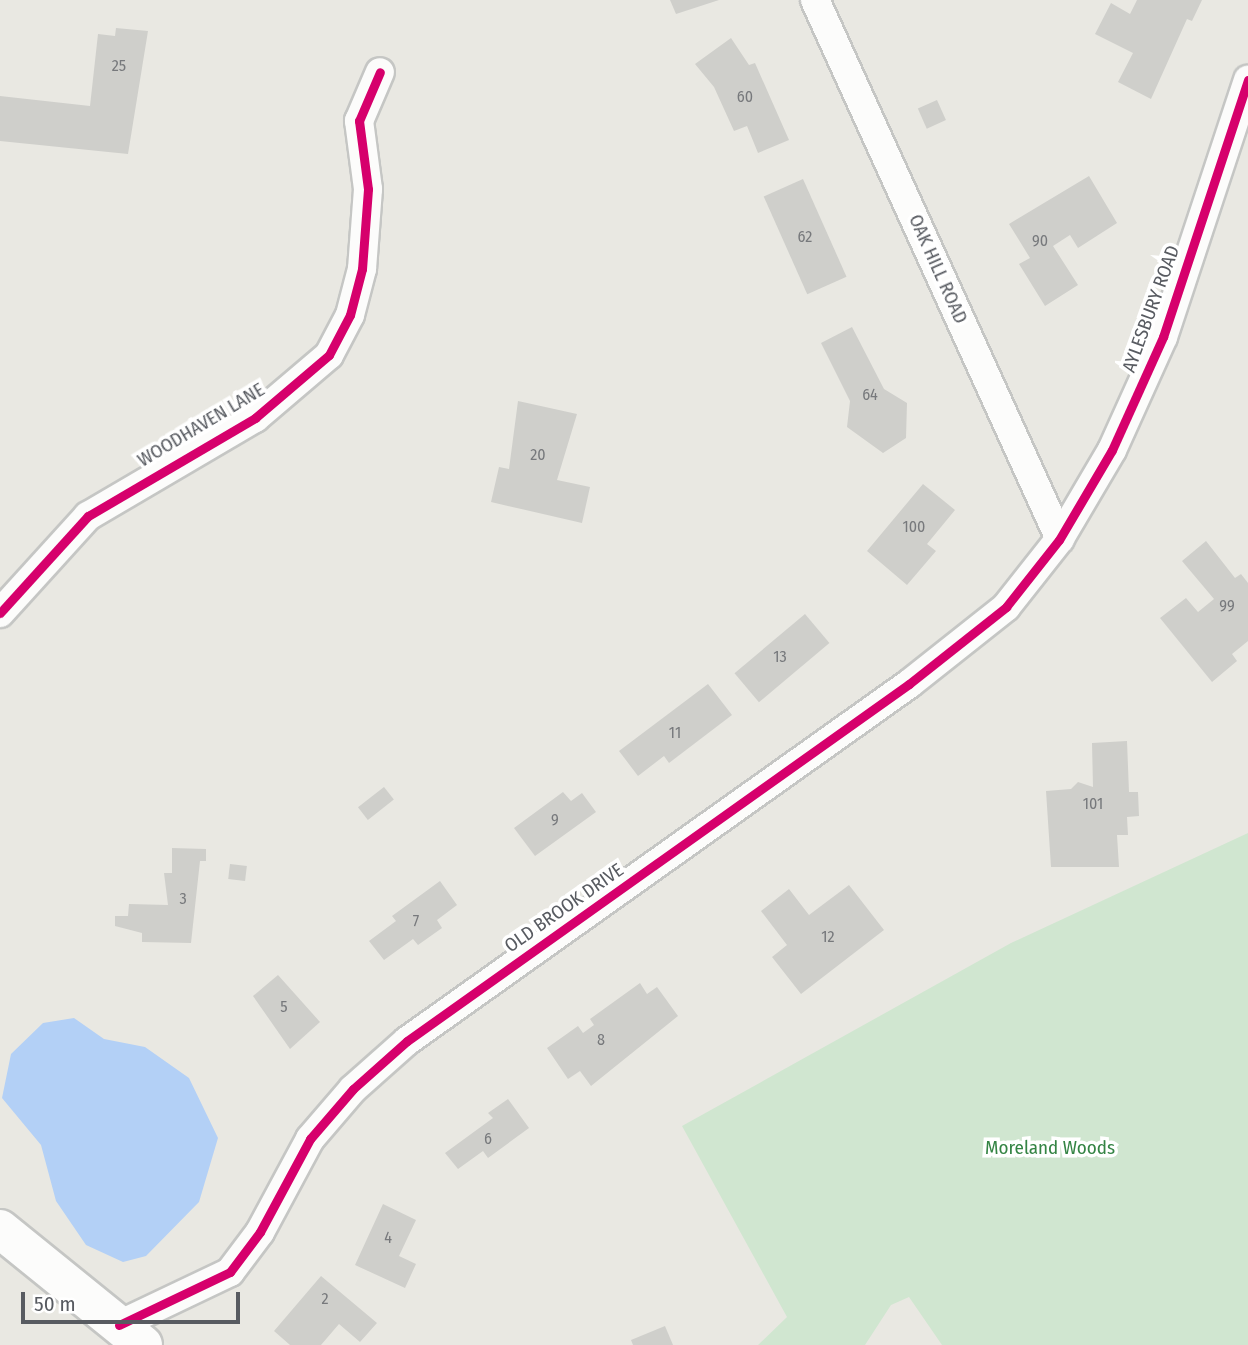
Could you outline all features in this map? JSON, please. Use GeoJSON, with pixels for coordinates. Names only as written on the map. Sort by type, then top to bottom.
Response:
{"type":"FeatureCollection","features":[{"type":"Feature","properties":{"kind":"street","name":"OAK HILL ROAD"},"geometry":{"type":"LineString","coordinates":[[815,0],[1060,538]]}},
{"type":"Feature","properties":{"kind":"street","name":"WOODHAVEN LANE"},"geometry":{"type":"LineString","coordinates":[[0,613],[88,516],[255,418],[329,355],[350,315],[362,269],[368,189],[359,121],[380,72]]}},
{"type":"Feature","properties":{"kind":"street","name":"AYLESBURY ROAD"},"geometry":{"type":"LineString","coordinates":[[1060,538],[1112,450],[1163,337],[1248,79]]}},
{"type":"Feature","properties":{"kind":"street","name":"OLD BROOK DRIVE"},"geometry":{"type":"LineString","coordinates":[[131,1335],[230,1272],[261,1232],[310,1139],[353,1089],[407,1041],[975,634],[1006,607],[1060,538]]}},
{"type":"Feature","properties":{"kind":"street"},"geometry":{"type":"LineString","coordinates":[[0,1229],[131,1335]]}},
{"type":"Feature","properties":{"kind":"green space","name":"Moreland Woods"},"geometry":{"type":"Polygon","coordinates":[[[1248,833],[1248,1345],[942,1345],[909,1297],[891,1305],[865,1345],[758,1345],[787,1317],[682,1126],[1011,943],[1248,833]]]}},
{"type":"Feature","properties":{"kind":"water"},"geometry":{"type":"Polygon","coordinates":[[[74,1018],[104,1039],[145,1047],[189,1078],[218,1138],[199,1202],[146,1256],[123,1262],[86,1245],[56,1201],[41,1145],[2,1098],[11,1054],[43,1023],[74,1018]]]}},
{"type":"Feature","properties":{"kind":"building"},"geometry":{"type":"Polygon","coordinates":[[[670,0],[719,0],[676,14],[670,0]]]}},
{"type":"Feature","properties":{"kind":"building"},"geometry":{"type":"Polygon","coordinates":[[[1137,0],[1202,0],[1192,21],[1187,19],[1151,99],[1118,82],[1133,53],[1095,34],[1111,3],[1130,14],[1137,0]]]}},
{"type":"Feature","properties":{"kind":"building"},"geometry":{"type":"Polygon","coordinates":[[[116,28],[148,31],[128,154],[0,141],[0,96],[90,106],[98,34],[115,36],[116,28]]]}},
{"type":"Feature","properties":{"kind":"building"},"geometry":{"type":"Polygon","coordinates":[[[731,38],[749,65],[755,63],[789,140],[758,153],[747,126],[734,131],[714,87],[695,64],[731,38]]]}},
{"type":"Feature","properties":{"kind":"building"},"geometry":{"type":"Polygon","coordinates":[[[937,100],[946,120],[927,129],[918,109],[937,100]]]}},
{"type":"Feature","properties":{"kind":"building"},"geometry":{"type":"Polygon","coordinates":[[[1089,176],[1117,223],[1078,248],[1070,235],[1053,246],[1078,285],[1045,306],[1019,264],[1030,258],[1009,224],[1089,176]]]}},
{"type":"Feature","properties":{"kind":"building"},"geometry":{"type":"Polygon","coordinates":[[[803,179],[847,277],[807,294],[764,196],[803,179]]]}},
{"type":"Feature","properties":{"kind":"building"},"geometry":{"type":"Polygon","coordinates":[[[852,327],[884,389],[907,403],[906,438],[883,453],[847,427],[850,401],[821,343],[852,327]]]}},
{"type":"Feature","properties":{"kind":"building"},"geometry":{"type":"Polygon","coordinates":[[[518,401],[577,414],[557,480],[590,487],[582,523],[491,502],[499,467],[509,469],[518,401]]]}},
{"type":"Feature","properties":{"kind":"building"},"geometry":{"type":"Polygon","coordinates":[[[923,484],[955,510],[927,544],[936,551],[907,585],[867,551],[923,484]]]}},
{"type":"Feature","properties":{"kind":"building"},"geometry":{"type":"Polygon","coordinates":[[[1206,541],[1235,578],[1241,574],[1248,583],[1248,641],[1232,654],[1237,661],[1212,682],[1160,618],[1186,598],[1198,612],[1214,599],[1182,561],[1206,541]]]}},
{"type":"Feature","properties":{"kind":"building"},"geometry":{"type":"Polygon","coordinates":[[[805,614],[829,643],[759,702],[735,673],[805,614]]]}},
{"type":"Feature","properties":{"kind":"building"},"geometry":{"type":"Polygon","coordinates":[[[708,684],[732,715],[669,763],[664,756],[638,776],[619,751],[708,684]]]}},
{"type":"Feature","properties":{"kind":"building"},"geometry":{"type":"Polygon","coordinates":[[[1127,741],[1129,792],[1138,792],[1139,816],[1127,817],[1128,835],[1117,835],[1119,867],[1051,867],[1046,791],[1071,789],[1078,782],[1093,787],[1092,743],[1127,741]]]}},
{"type":"Feature","properties":{"kind":"building"},"geometry":{"type":"Polygon","coordinates":[[[384,787],[394,800],[368,820],[358,807],[384,787]]]}},
{"type":"Feature","properties":{"kind":"building"},"geometry":{"type":"Polygon","coordinates":[[[563,792],[571,801],[582,793],[596,812],[535,856],[514,828],[563,792]]]}},
{"type":"Feature","properties":{"kind":"building"},"geometry":{"type":"Polygon","coordinates":[[[172,848],[206,849],[206,861],[200,861],[191,943],[142,942],[142,933],[115,926],[115,916],[128,916],[129,904],[168,905],[164,873],[172,873],[172,848]]]}},
{"type":"Feature","properties":{"kind":"building"},"geometry":{"type":"Polygon","coordinates":[[[230,864],[247,866],[245,881],[228,879],[230,864]]]}},
{"type":"Feature","properties":{"kind":"building"},"geometry":{"type":"Polygon","coordinates":[[[440,881],[457,905],[437,920],[442,928],[418,945],[413,939],[384,960],[369,941],[396,921],[392,916],[440,881]]]}},
{"type":"Feature","properties":{"kind":"building"},"geometry":{"type":"Polygon","coordinates":[[[849,885],[884,930],[801,994],[772,957],[787,945],[761,911],[789,889],[809,915],[849,885]]]}},
{"type":"Feature","properties":{"kind":"building"},"geometry":{"type":"Polygon","coordinates":[[[278,975],[320,1022],[290,1049],[253,996],[278,975]]]}},
{"type":"Feature","properties":{"kind":"building"},"geometry":{"type":"Polygon","coordinates":[[[640,983],[647,994],[657,987],[678,1016],[591,1086],[580,1071],[568,1079],[547,1048],[578,1026],[583,1033],[594,1025],[590,1019],[640,983]]]}},
{"type":"Feature","properties":{"kind":"building"},"geometry":{"type":"Polygon","coordinates":[[[508,1099],[529,1128],[488,1158],[483,1151],[458,1169],[445,1153],[493,1118],[488,1113],[508,1099]]]}},
{"type":"Feature","properties":{"kind":"building"},"geometry":{"type":"Polygon","coordinates":[[[383,1204],[416,1220],[399,1256],[416,1264],[405,1288],[355,1265],[383,1204]]]}},
{"type":"Feature","properties":{"kind":"building"},"geometry":{"type":"Polygon","coordinates":[[[321,1276],[377,1323],[360,1342],[339,1324],[321,1345],[290,1345],[274,1331],[321,1276]]]}},
{"type":"Feature","properties":{"kind":"building"},"geometry":{"type":"Polygon","coordinates":[[[665,1326],[673,1345],[633,1345],[631,1340],[665,1326]]]}},
{"type":"Feature","properties":{"kind":"cycle path"},"geometry":{"type":"LineString","coordinates":[[0,613],[88,516],[255,418],[329,355],[350,315],[362,269],[368,189],[359,121],[380,72]]}},
{"type":"Feature","properties":{"kind":"cycle path"},"geometry":{"type":"LineString","coordinates":[[119,1325],[230,1272],[260,1232],[310,1139],[353,1089],[407,1041],[909,684],[1006,607],[1059,540],[1112,450],[1163,337],[1248,80]]}}]}
